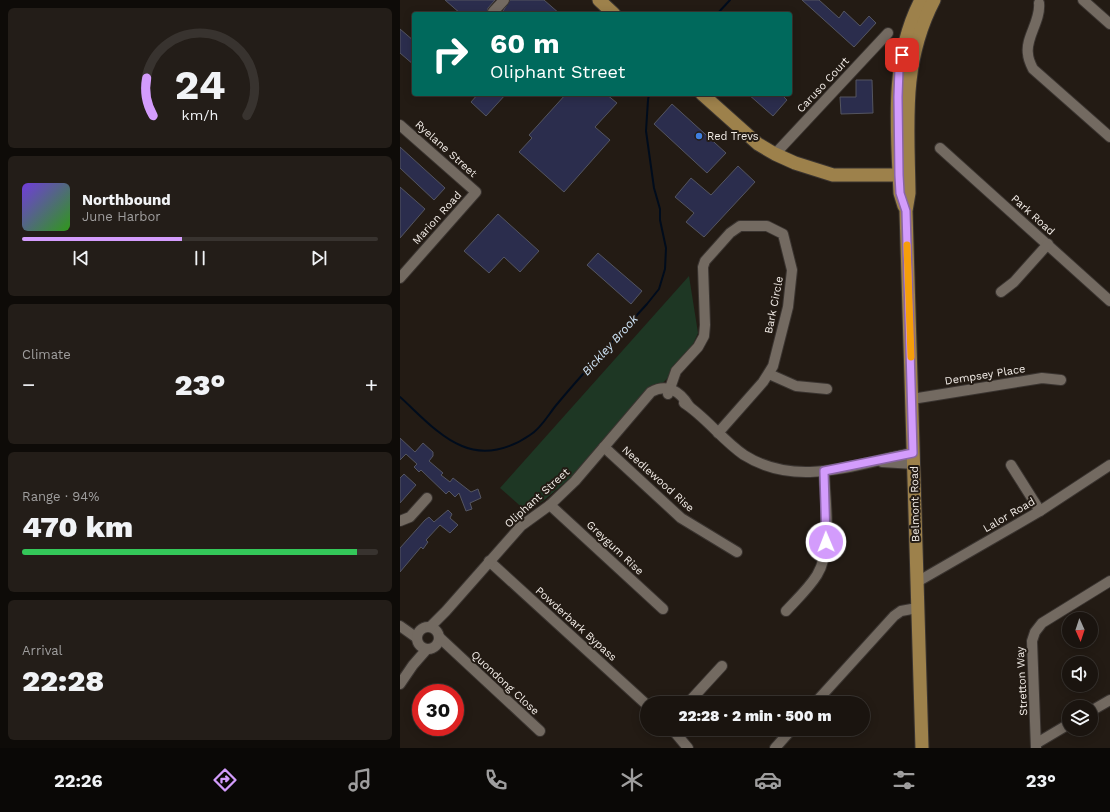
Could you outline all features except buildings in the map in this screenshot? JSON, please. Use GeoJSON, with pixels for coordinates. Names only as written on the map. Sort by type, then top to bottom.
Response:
{"type":"FeatureCollection","features":[{"type":"Feature","properties":{"kind":"main road"},"geometry":{"type":"LineString","coordinates":[[599,0],[612,12]]}},
{"type":"Feature","properties":{"kind":"main road"},"geometry":{"type":"LineString","coordinates":[[904,170],[899,69],[906,40],[921,0]]}},
{"type":"Feature","properties":{"kind":"main road"},"geometry":{"type":"LineString","coordinates":[[904,170],[909,77],[921,28],[934,0]]}},
{"type":"Feature","properties":{"kind":"main road"},"geometry":{"type":"LineString","coordinates":[[704,96],[758,144],[795,163],[816,168],[904,170]]}},
{"type":"Feature","properties":{"kind":"main road","name":"Belmont Road"},"geometry":{"type":"LineString","coordinates":[[904,170],[900,193],[906,211],[922,748]]}},
{"type":"Feature","properties":{"kind":"street"},"geometry":{"type":"LineString","coordinates":[[493,12],[504,0]]}},
{"type":"Feature","properties":{"kind":"street"},"geometry":{"type":"LineString","coordinates":[[1083,0],[1110,24]]}},
{"type":"Feature","properties":{"kind":"street"},"geometry":{"type":"LineString","coordinates":[[1040,1],[1040,13],[1028,47],[1028,55],[1033,69],[1110,137]]}},
{"type":"Feature","properties":{"kind":"street","name":"Caruso Court"},"geometry":{"type":"LineString","coordinates":[[775,154],[888,33]]}},
{"type":"Feature","properties":{"kind":"street","name":"Ryelane Street"},"geometry":{"type":"LineString","coordinates":[[400,125],[476,192]]}},
{"type":"Feature","properties":{"kind":"street","name":"Park Road"},"geometry":{"type":"LineString","coordinates":[[940,148],[1110,301]]}},
{"type":"Feature","properties":{"kind":"street","name":"Marion Road"},"geometry":{"type":"LineString","coordinates":[[400,278],[476,192]]}},
{"type":"Feature","properties":{"kind":"street","name":"Bark Circle"},"geometry":{"type":"LineString","coordinates":[[668,391],[676,371],[698,347],[704,336],[703,268],[705,261],[730,234],[740,226],[767,226],[783,234],[792,270],[788,307],[773,366],[769,374],[718,433]]}},
{"type":"Feature","properties":{"kind":"street"},"geometry":{"type":"LineString","coordinates":[[1001,292],[1014,282],[1048,244]]}},
{"type":"Feature","properties":{"kind":"street"},"geometry":{"type":"LineString","coordinates":[[769,374],[796,386],[827,389]]}},
{"type":"Feature","properties":{"kind":"street","name":"Dempsey Place"},"geometry":{"type":"LineString","coordinates":[[912,399],[1042,378],[1061,380]]}},
{"type":"Feature","properties":{"kind":"street"},"geometry":{"type":"LineString","coordinates":[[668,391],[689,406],[718,433],[745,455],[766,466],[806,473],[878,462],[914,459]]}},
{"type":"Feature","properties":{"kind":"street","name":"Oliphant Street"},"geometry":{"type":"LineString","coordinates":[[400,684],[446,611],[521,526],[550,505],[575,481],[644,402],[668,391]]}},
{"type":"Feature","properties":{"kind":"street","name":"Needlewood Rise"},"geometry":{"type":"LineString","coordinates":[[604,447],[681,518],[737,552]]}},
{"type":"Feature","properties":{"kind":"street"},"geometry":{"type":"LineString","coordinates":[[1011,465],[1040,511]]}},
{"type":"Feature","properties":{"kind":"street","name":"Lalor Road"},"geometry":{"type":"LineString","coordinates":[[917,582],[1040,511],[1110,465]]}},
{"type":"Feature","properties":{"kind":"street"},"geometry":{"type":"LineString","coordinates":[[786,611],[812,582],[822,565],[826,542],[824,471]]}},
{"type":"Feature","properties":{"kind":"street"},"geometry":{"type":"LineString","coordinates":[[400,521],[410,517],[427,498]]}},
{"type":"Feature","properties":{"kind":"street","name":"Greygum Rise"},"geometry":{"type":"LineString","coordinates":[[550,505],[663,609]]}},
{"type":"Feature","properties":{"kind":"street","name":"Powderbark Bypass"},"geometry":{"type":"LineString","coordinates":[[490,561],[640,699]]}},
{"type":"Feature","properties":{"kind":"street","name":"Stretton Way"},"geometry":{"type":"LineString","coordinates":[[1036,745],[1032,641],[1035,632],[1042,623],[1110,581]]}},
{"type":"Feature","properties":{"kind":"street"},"geometry":{"type":"LineString","coordinates":[[821,696],[894,616],[901,611],[917,608]]}},
{"type":"Feature","properties":{"kind":"street","name":"Quondong Close"},"geometry":{"type":"LineString","coordinates":[[402,627],[429,638],[454,651],[540,731]]}},
{"type":"Feature","properties":{"kind":"street"},"geometry":{"type":"LineString","coordinates":[[694,696],[722,666]]}},
{"type":"Feature","properties":{"kind":"street"},"geometry":{"type":"LineString","coordinates":[[1098,707],[1110,700]]}},
{"type":"Feature","properties":{"kind":"street"},"geometry":{"type":"LineString","coordinates":[[1036,745],[1062,728]]}},
{"type":"Feature","properties":{"kind":"street"},"geometry":{"type":"LineString","coordinates":[[678,736],[688,748]]}},
{"type":"Feature","properties":{"kind":"street"},"geometry":{"type":"LineString","coordinates":[[775,748],[786,736]]}},
{"type":"Feature","properties":{"kind":"green space"},"geometry":{"type":"Polygon","coordinates":[[[689,276],[698,333],[687,358],[575,474],[543,501],[526,511],[500,488],[689,276]]]}},
{"type":"Feature","properties":{"kind":"waterway","name":"Bickley Brook"},"geometry":{"type":"LineString","coordinates":[[719,12],[730,0]]}},
{"type":"Feature","properties":{"kind":"waterway","name":"Bickley Brook"},"geometry":{"type":"LineString","coordinates":[[400,397],[437,431],[453,442],[462,446],[471,449],[488,451],[497,450],[514,444],[538,428],[580,378],[647,304],[659,289],[665,269],[666,248],[660,220],[660,209],[654,188],[646,131],[649,96]]}},
{"type":"Feature","properties":{"kind":"slow traffic"},"geometry":{"type":"LineString","coordinates":[[907,245],[911,357]]}},
{"type":"Feature","properties":{"kind":"place","name":"Red Trevs"},"geometry":{"type":"Point","coordinates":[699,136]}},
{"type":"Feature","properties":{"kind":"route"},"geometry":{"type":"LineString","coordinates":[[826,542],[824,471],[878,462],[894,456],[913,453],[906,211],[900,193],[899,175],[898,97],[899,69],[902,55]]}}]}
